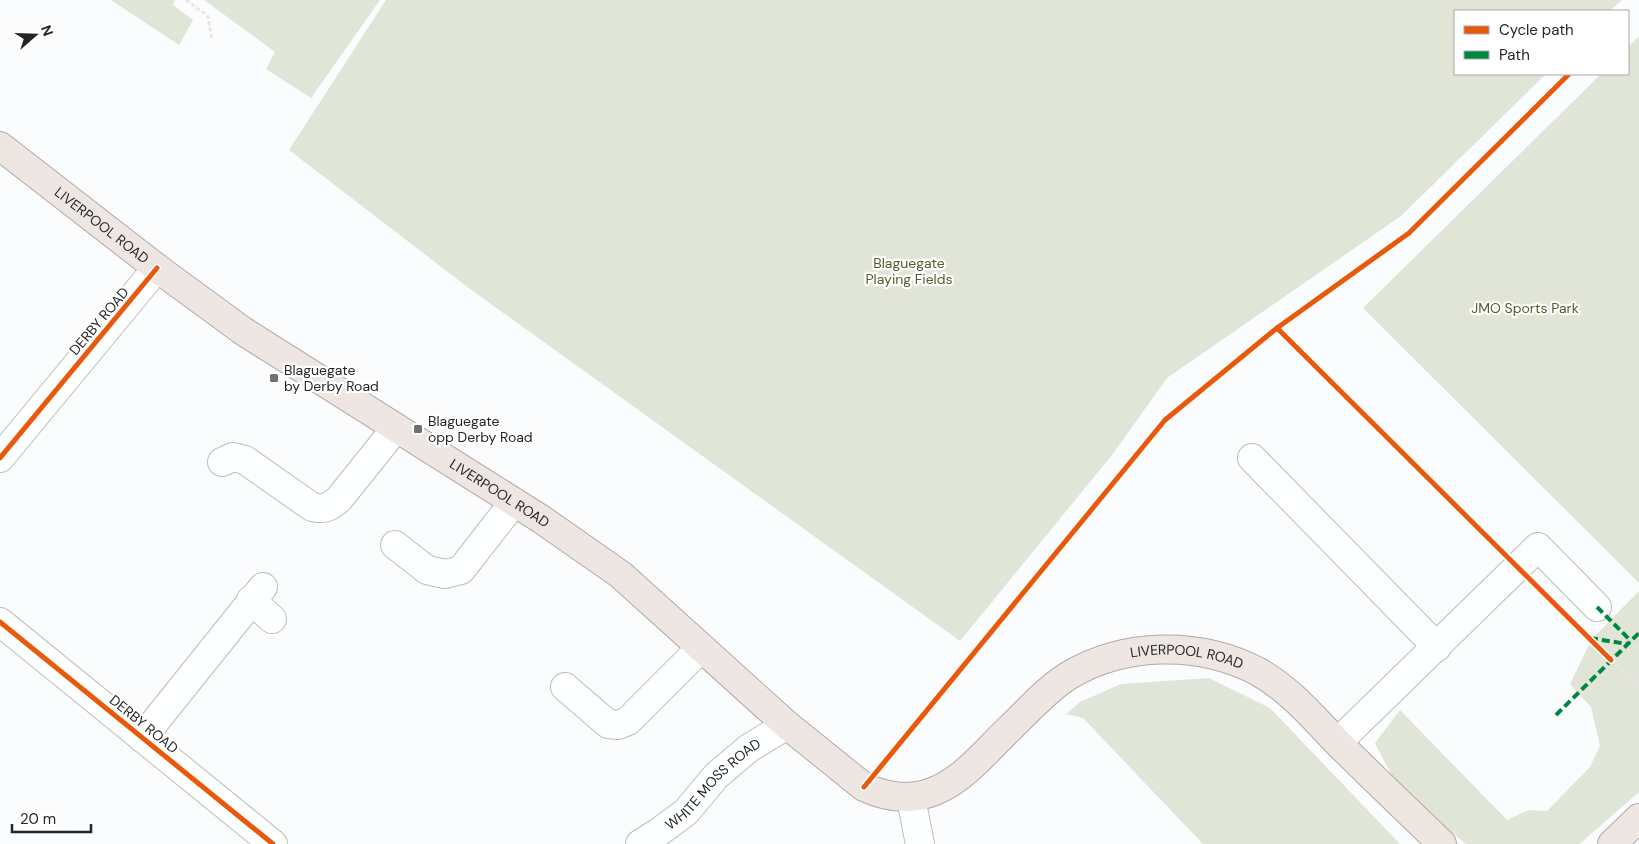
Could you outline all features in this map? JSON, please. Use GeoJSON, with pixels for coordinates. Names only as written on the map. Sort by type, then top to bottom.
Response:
{"type":"FeatureCollection","features":[{"type":"Feature","properties":{"kind":"main road","name":"LIVERPOOL ROAD"},"geometry":{"type":"LineString","coordinates":[[0,146],[157,268],[243,331],[541,519],[621,575],[787,725],[864,787],[895,797],[911,798],[938,790],[963,773],[1048,691],[1068,676],[1109,658],[1128,653],[1145,650],[1187,650],[1226,658],[1257,671],[1288,693],[1442,844]]}},
{"type":"Feature","properties":{"kind":"main road"},"geometry":{"type":"LineString","coordinates":[[1612,844],[1639,818]]}},
{"type":"Feature","properties":{"kind":"street","name":"DERBY ROAD"},"geometry":{"type":"LineString","coordinates":[[0,458],[157,268]]}},
{"type":"Feature","properties":{"kind":"street"},"geometry":{"type":"LineString","coordinates":[[222,462],[233,457],[245,460],[312,507],[321,510],[331,506],[339,499],[396,428]]}},
{"type":"Feature","properties":{"kind":"street"},"geometry":{"type":"LineString","coordinates":[[1252,458],[1437,647]]}},
{"type":"Feature","properties":{"kind":"street"},"geometry":{"type":"LineString","coordinates":[[395,545],[428,570],[445,574],[461,570],[514,502]]}},
{"type":"Feature","properties":{"kind":"street"},"geometry":{"type":"LineString","coordinates":[[1338,742],[1538,547],[1597,607]]}},
{"type":"Feature","properties":{"kind":"street","name":"DERBY ROAD"},"geometry":{"type":"LineString","coordinates":[[142,738],[257,594],[272,619]]}},
{"type":"Feature","properties":{"kind":"street","name":"DERBY ROAD"},"geometry":{"type":"LineString","coordinates":[[0,622],[273,844]]}},
{"type":"Feature","properties":{"kind":"street"},"geometry":{"type":"LineString","coordinates":[[565,687],[608,724],[618,726],[628,721],[701,648]]}},
{"type":"Feature","properties":{"kind":"street","name":"WHITE MOSS ROAD"},"geometry":{"type":"LineString","coordinates":[[640,844],[686,812],[716,776],[749,748],[787,725]]}},
{"type":"Feature","properties":{"kind":"street"},"geometry":{"type":"LineString","coordinates":[[911,798],[920,844]]}},
{"type":"Feature","properties":{"kind":"path"},"geometry":{"type":"LineString","coordinates":[[186,0],[208,16],[212,41]]}},
{"type":"Feature","properties":{"kind":"path"},"geometry":{"type":"LineString","coordinates":[[1605,654],[1639,684]]}},
{"type":"Feature","properties":{"kind":"green space"},"geometry":{"type":"Polygon","coordinates":[[[111,0],[175,0],[173,5],[193,20],[179,45],[111,0]]]}},
{"type":"Feature","properties":{"kind":"green space"},"geometry":{"type":"Polygon","coordinates":[[[204,0],[380,0],[311,98],[266,69],[275,52],[204,0]]]}},
{"type":"Feature","properties":{"kind":"green space","name":"Blaguegate Playing Fields"},"geometry":{"type":"Polygon","coordinates":[[[386,0],[1622,0],[1611,10],[1454,10],[1454,75],[1545,75],[1401,216],[1167,378],[1112,455],[960,641],[470,289],[289,150],[386,0]]]}},
{"type":"Feature","properties":{"kind":"green space","name":"JMO Sports Park"},"geometry":{"type":"Polygon","coordinates":[[[1639,36],[1639,583],[1363,308],[1600,75],[1629,75],[1629,46],[1639,36]]]}},
{"type":"Feature","properties":{"kind":"green space"},"geometry":{"type":"Polygon","coordinates":[[[1639,591],[1639,792],[1583,841],[1579,844],[1466,844],[1432,817],[1393,778],[1375,743],[1400,710],[1507,820],[1529,810],[1547,811],[1590,767],[1600,746],[1591,707],[1570,684],[1592,639],[1639,591]]]}},
{"type":"Feature","properties":{"kind":"green space"},"geometry":{"type":"Polygon","coordinates":[[[1209,678],[1270,708],[1400,844],[1203,844],[1083,718],[1066,714],[1080,702],[1121,684],[1209,678]]]}},
{"type":"Feature","properties":{"kind":"marked path"},"geometry":{"type":"LineString","coordinates":[[1597,607],[1631,641]]}},
{"type":"Feature","properties":{"kind":"marked path"},"geometry":{"type":"LineString","coordinates":[[1556,715],[1639,633]]}},
{"type":"Feature","properties":{"kind":"marked path"},"geometry":{"type":"LineString","coordinates":[[1590,638],[1627,644]]}},
{"type":"Feature","properties":{"kind":"cycle path"},"geometry":{"type":"LineString","coordinates":[[864,787],[1165,420],[1277,328],[1409,233],[1568,75]]}},
{"type":"Feature","properties":{"kind":"cycle path"},"geometry":{"type":"LineString","coordinates":[[0,458],[157,268]]}},
{"type":"Feature","properties":{"kind":"cycle path"},"geometry":{"type":"LineString","coordinates":[[1277,328],[1611,660]]}},
{"type":"Feature","properties":{"kind":"cycle path"},"geometry":{"type":"LineString","coordinates":[[0,622],[273,844]]}},
{"type":"Feature","properties":{"kind":"place","name":"Blaguegate by Derby Road"},"geometry":{"type":"Point","coordinates":[274,378]}},
{"type":"Feature","properties":{"kind":"place","name":"Blaguegate opp Derby Road"},"geometry":{"type":"Point","coordinates":[418,429]}}]}
